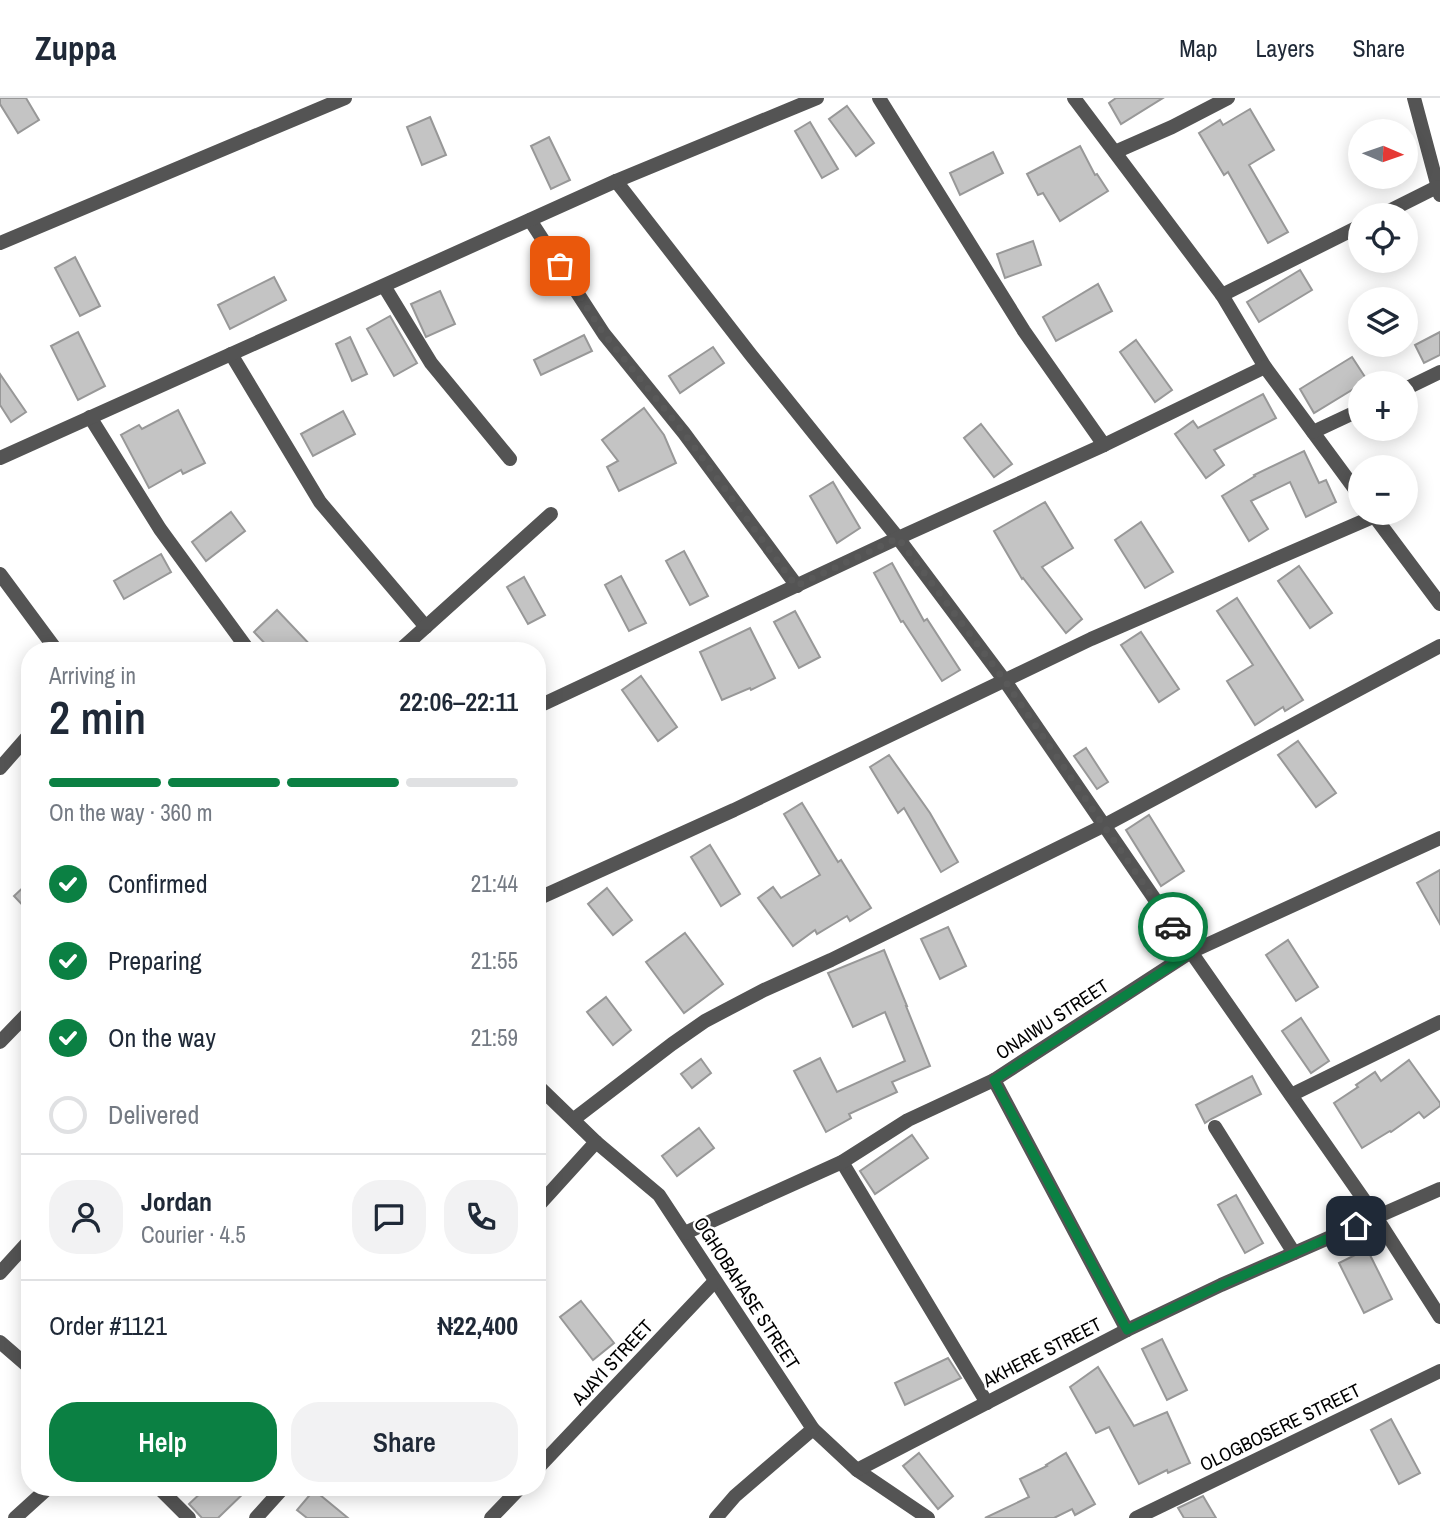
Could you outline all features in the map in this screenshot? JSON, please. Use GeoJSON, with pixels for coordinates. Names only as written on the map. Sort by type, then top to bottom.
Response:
{"type":"FeatureCollection","features":[{"type":"Feature","properties":{"kind":"street"},"geometry":{"type":"LineString","coordinates":[[0,243],[345,98]]}},
{"type":"Feature","properties":{"kind":"street"},"geometry":{"type":"LineString","coordinates":[[0,458],[616,181],[817,98]]}},
{"type":"Feature","properties":{"kind":"street"},"geometry":{"type":"LineString","coordinates":[[879,98],[1024,331],[1104,445]]}},
{"type":"Feature","properties":{"kind":"street"},"geometry":{"type":"LineString","coordinates":[[1074,98],[1222,295],[1265,367],[1348,480]]}},
{"type":"Feature","properties":{"kind":"street"},"geometry":{"type":"LineString","coordinates":[[1115,152],[1172,127],[1227,98]]}},
{"type":"Feature","properties":{"kind":"street"},"geometry":{"type":"LineString","coordinates":[[1410,203],[1438,191],[1414,98]]}},
{"type":"Feature","properties":{"kind":"street"},"geometry":{"type":"LineString","coordinates":[[616,181],[898,538],[1005,681],[1376,1217],[1440,1317]]}},
{"type":"Feature","properties":{"kind":"street"},"geometry":{"type":"LineString","coordinates":[[530,220],[604,334],[684,433],[796,586]]}},
{"type":"Feature","properties":{"kind":"street"},"geometry":{"type":"LineString","coordinates":[[1222,295],[1348,232]]}},
{"type":"Feature","properties":{"kind":"street"},"geometry":{"type":"LineString","coordinates":[[384,286],[431,363],[510,459]]}},
{"type":"Feature","properties":{"kind":"street"},"geometry":{"type":"LineString","coordinates":[[231,354],[320,502],[426,627]]}},
{"type":"Feature","properties":{"kind":"street"},"geometry":{"type":"LineString","coordinates":[[546,703],[1104,445],[1265,367]]}},
{"type":"Feature","properties":{"kind":"street"},"geometry":{"type":"LineString","coordinates":[[1418,382],[1440,372]]}},
{"type":"Feature","properties":{"kind":"street"},"geometry":{"type":"LineString","coordinates":[[1312,432],[1348,416]]}},
{"type":"Feature","properties":{"kind":"street"},"geometry":{"type":"LineString","coordinates":[[90,417],[160,529],[242,642]]}},
{"type":"Feature","properties":{"kind":"street"},"geometry":{"type":"LineString","coordinates":[[409,642],[551,514]]}},
{"type":"Feature","properties":{"kind":"street"},"geometry":{"type":"LineString","coordinates":[[546,895],[734,810],[1091,639],[1349,525]]}},
{"type":"Feature","properties":{"kind":"street"},"geometry":{"type":"LineString","coordinates":[[1382,525],[1440,604]]}},
{"type":"Feature","properties":{"kind":"street"},"geometry":{"type":"LineString","coordinates":[[0,574],[50,642]]}},
{"type":"Feature","properties":{"kind":"street"},"geometry":{"type":"LineString","coordinates":[[575,1119],[705,1021],[1105,825],[1440,646]]}},
{"type":"Feature","properties":{"kind":"street"},"geometry":{"type":"LineString","coordinates":[[0,768],[21,744]]}},
{"type":"Feature","properties":{"kind":"street","name":"ONAIWU STREET"},"geometry":{"type":"LineString","coordinates":[[685,1233],[842,1162],[908,1120],[994,1080],[1191,953],[1440,838]]}},
{"type":"Feature","properties":{"kind":"street"},"geometry":{"type":"LineString","coordinates":[[0,1042],[21,1020]]}},
{"type":"Feature","properties":{"kind":"street"},"geometry":{"type":"LineString","coordinates":[[1291,1095],[1440,1022]]}},
{"type":"Feature","properties":{"kind":"street"},"geometry":{"type":"LineString","coordinates":[[994,1080],[1127,1330]]}},
{"type":"Feature","properties":{"kind":"street","name":"OGHOBAHASE STREET"},"geometry":{"type":"LineString","coordinates":[[546,1093],[596,1142],[659,1195],[813,1429],[857,1470],[928,1518]]}},
{"type":"Feature","properties":{"kind":"street"},"geometry":{"type":"LineString","coordinates":[[1215,1127],[1294,1253]]}},
{"type":"Feature","properties":{"kind":"street"},"geometry":{"type":"LineString","coordinates":[[546,1197],[596,1142]]}},
{"type":"Feature","properties":{"kind":"street"},"geometry":{"type":"LineString","coordinates":[[842,1162],[987,1403]]}},
{"type":"Feature","properties":{"kind":"street","name":"AKHERE STREET"},"geometry":{"type":"LineString","coordinates":[[857,1470],[1127,1330],[1221,1285],[1440,1189]]}},
{"type":"Feature","properties":{"kind":"street"},"geometry":{"type":"LineString","coordinates":[[0,1273],[21,1250]]}},
{"type":"Feature","properties":{"kind":"street","name":"AJAYI STREET"},"geometry":{"type":"LineString","coordinates":[[546,1459],[715,1281]]}},
{"type":"Feature","properties":{"kind":"street"},"geometry":{"type":"LineString","coordinates":[[0,1342],[21,1360]]}},
{"type":"Feature","properties":{"kind":"street","name":"OLOGBOSERE STREET"},"geometry":{"type":"LineString","coordinates":[[1136,1518],[1440,1371]]}},
{"type":"Feature","properties":{"kind":"street"},"geometry":{"type":"LineString","coordinates":[[716,1518],[735,1496],[813,1429]]}},
{"type":"Feature","properties":{"kind":"street"},"geometry":{"type":"LineString","coordinates":[[15,1518],[39,1496]]}},
{"type":"Feature","properties":{"kind":"street"},"geometry":{"type":"LineString","coordinates":[[167,1496],[190,1518]]}},
{"type":"Feature","properties":{"kind":"street"},"geometry":{"type":"LineString","coordinates":[[256,1518],[276,1496]]}},
{"type":"Feature","properties":{"kind":"street"},"geometry":{"type":"LineString","coordinates":[[491,1518],[512,1496]]}},
{"type":"Feature","properties":{"kind":"building"},"geometry":{"type":"Polygon","coordinates":[[[0,98],[26,98],[39,120],[18,133],[0,104],[0,98]]]}},
{"type":"Feature","properties":{"kind":"building"},"geometry":{"type":"Polygon","coordinates":[[[1116,98],[1163,98],[1121,124],[1109,103],[1116,98]]]}},
{"type":"Feature","properties":{"kind":"building"},"geometry":{"type":"Polygon","coordinates":[[[847,106],[874,143],[856,156],[829,119],[847,106]]]}},
{"type":"Feature","properties":{"kind":"building"},"geometry":{"type":"Polygon","coordinates":[[[1250,109],[1274,150],[1249,165],[1288,232],[1268,243],[1228,172],[1224,175],[1199,133],[1220,120],[1223,125],[1250,109]]]}},
{"type":"Feature","properties":{"kind":"building"},"geometry":{"type":"Polygon","coordinates":[[[430,117],[446,155],[422,165],[407,127],[430,117]]]}},
{"type":"Feature","properties":{"kind":"building"},"geometry":{"type":"Polygon","coordinates":[[[810,122],[838,169],[822,178],[795,131],[810,122]]]}},
{"type":"Feature","properties":{"kind":"building"},"geometry":{"type":"Polygon","coordinates":[[[549,137],[570,180],[551,189],[531,146],[549,137]]]}},
{"type":"Feature","properties":{"kind":"building"},"geometry":{"type":"Polygon","coordinates":[[[1080,146],[1095,175],[1097,174],[1108,191],[1060,221],[1043,193],[1038,195],[1027,174],[1080,146]]]}},
{"type":"Feature","properties":{"kind":"building"},"geometry":{"type":"Polygon","coordinates":[[[993,152],[1003,173],[960,195],[950,173],[993,152]]]}},
{"type":"Feature","properties":{"kind":"building"},"geometry":{"type":"Polygon","coordinates":[[[1033,241],[1041,265],[1005,278],[997,254],[1033,241]]]}},
{"type":"Feature","properties":{"kind":"building"},"geometry":{"type":"Polygon","coordinates":[[[75,257],[100,306],[80,316],[55,268],[75,257]]]}},
{"type":"Feature","properties":{"kind":"building"},"geometry":{"type":"Polygon","coordinates":[[[1300,270],[1312,290],[1259,322],[1247,302],[1300,270]]]}},
{"type":"Feature","properties":{"kind":"building"},"geometry":{"type":"Polygon","coordinates":[[[274,277],[286,300],[230,329],[218,305],[274,277]]]}},
{"type":"Feature","properties":{"kind":"building"},"geometry":{"type":"Polygon","coordinates":[[[1098,284],[1112,311],[1056,341],[1043,317],[1098,284]]]}},
{"type":"Feature","properties":{"kind":"building"},"geometry":{"type":"Polygon","coordinates":[[[440,291],[455,324],[426,337],[411,304],[440,291]]]}},
{"type":"Feature","properties":{"kind":"building"},"geometry":{"type":"Polygon","coordinates":[[[390,316],[417,363],[394,376],[367,329],[390,316]]]}},
{"type":"Feature","properties":{"kind":"building"},"geometry":{"type":"Polygon","coordinates":[[[78,332],[105,386],[78,400],[51,346],[78,332]]]}},
{"type":"Feature","properties":{"kind":"building"},"geometry":{"type":"Polygon","coordinates":[[[1440,332],[1440,355],[1424,363],[1418,351],[1418,343],[1440,332]]]}},
{"type":"Feature","properties":{"kind":"building"},"geometry":{"type":"Polygon","coordinates":[[[584,335],[592,351],[541,375],[534,360],[584,335]]]}},
{"type":"Feature","properties":{"kind":"building"},"geometry":{"type":"Polygon","coordinates":[[[350,337],[367,374],[352,381],[336,344],[350,337]]]}},
{"type":"Feature","properties":{"kind":"building"},"geometry":{"type":"Polygon","coordinates":[[[1136,340],[1172,390],[1155,402],[1120,352],[1136,340]]]}},
{"type":"Feature","properties":{"kind":"building"},"geometry":{"type":"Polygon","coordinates":[[[713,347],[724,363],[680,393],[669,376],[713,347]]]}},
{"type":"Feature","properties":{"kind":"building"},"geometry":{"type":"Polygon","coordinates":[[[1352,357],[1361,371],[1348,371],[1348,392],[1314,413],[1300,389],[1352,357]]]}},
{"type":"Feature","properties":{"kind":"building"},"geometry":{"type":"Polygon","coordinates":[[[0,374],[26,412],[11,422],[0,405],[0,374]]]}},
{"type":"Feature","properties":{"kind":"building"},"geometry":{"type":"Polygon","coordinates":[[[1263,394],[1276,418],[1214,450],[1224,465],[1206,478],[1175,434],[1193,421],[1198,428],[1263,394]]]}},
{"type":"Feature","properties":{"kind":"building"},"geometry":{"type":"Polygon","coordinates":[[[644,408],[664,435],[676,463],[619,491],[607,467],[618,461],[602,440],[644,408]]]}},
{"type":"Feature","properties":{"kind":"building"},"geometry":{"type":"Polygon","coordinates":[[[178,410],[205,463],[183,474],[181,470],[149,488],[121,435],[139,425],[142,429],[178,410]]]}},
{"type":"Feature","properties":{"kind":"building"},"geometry":{"type":"Polygon","coordinates":[[[343,411],[355,434],[313,456],[301,434],[343,411]]]}},
{"type":"Feature","properties":{"kind":"building"},"geometry":{"type":"Polygon","coordinates":[[[981,424],[1012,464],[994,477],[964,438],[981,424]]]}},
{"type":"Feature","properties":{"kind":"building"},"geometry":{"type":"Polygon","coordinates":[[[1304,451],[1319,483],[1326,480],[1336,502],[1306,517],[1290,482],[1251,501],[1268,529],[1249,541],[1222,496],[1254,475],[1304,451]]]}},
{"type":"Feature","properties":{"kind":"building"},"geometry":{"type":"Polygon","coordinates":[[[833,482],[860,528],[837,543],[810,496],[833,482]]]}},
{"type":"Feature","properties":{"kind":"building"},"geometry":{"type":"Polygon","coordinates":[[[1045,502],[1073,548],[1042,567],[1082,619],[1066,633],[1022,579],[994,531],[1045,502]]]}},
{"type":"Feature","properties":{"kind":"building"},"geometry":{"type":"Polygon","coordinates":[[[231,512],[245,531],[206,561],[192,542],[231,512]]]}},
{"type":"Feature","properties":{"kind":"building"},"geometry":{"type":"Polygon","coordinates":[[[1141,522],[1173,572],[1145,588],[1115,540],[1141,522]]]}},
{"type":"Feature","properties":{"kind":"building"},"geometry":{"type":"Polygon","coordinates":[[[684,551],[708,596],[690,605],[666,561],[684,551]]]}},
{"type":"Feature","properties":{"kind":"building"},"geometry":{"type":"Polygon","coordinates":[[[161,554],[171,572],[124,599],[114,581],[161,554]]]}},
{"type":"Feature","properties":{"kind":"building"},"geometry":{"type":"Polygon","coordinates":[[[892,563],[924,621],[927,619],[960,670],[942,681],[903,621],[901,622],[874,573],[892,563]]]}},
{"type":"Feature","properties":{"kind":"building"},"geometry":{"type":"Polygon","coordinates":[[[1299,566],[1332,613],[1310,628],[1278,581],[1299,566]]]}},
{"type":"Feature","properties":{"kind":"building"},"geometry":{"type":"Polygon","coordinates":[[[621,576],[646,623],[629,631],[605,585],[621,576]]]}},
{"type":"Feature","properties":{"kind":"building"},"geometry":{"type":"Polygon","coordinates":[[[524,577],[545,615],[528,624],[507,587],[524,577]]]}},
{"type":"Feature","properties":{"kind":"building"},"geometry":{"type":"Polygon","coordinates":[[[1237,598],[1303,700],[1285,711],[1283,707],[1255,725],[1227,681],[1253,665],[1217,611],[1237,598]]]}},
{"type":"Feature","properties":{"kind":"building"},"geometry":{"type":"Polygon","coordinates":[[[277,610],[307,642],[263,642],[254,632],[277,610]]]}},
{"type":"Feature","properties":{"kind":"building"},"geometry":{"type":"Polygon","coordinates":[[[795,611],[820,657],[799,668],[774,622],[795,611]]]}},
{"type":"Feature","properties":{"kind":"building"},"geometry":{"type":"Polygon","coordinates":[[[750,628],[775,678],[722,700],[700,652],[750,628]]]}},
{"type":"Feature","properties":{"kind":"building"},"geometry":{"type":"Polygon","coordinates":[[[1141,632],[1179,689],[1159,702],[1121,645],[1141,632]]]}},
{"type":"Feature","properties":{"kind":"building"},"geometry":{"type":"Polygon","coordinates":[[[641,676],[677,727],[658,741],[622,690],[641,676]]]}},
{"type":"Feature","properties":{"kind":"building"},"geometry":{"type":"Polygon","coordinates":[[[1298,741],[1336,793],[1316,807],[1278,755],[1298,741]]]}},
{"type":"Feature","properties":{"kind":"building"},"geometry":{"type":"Polygon","coordinates":[[[1086,748],[1108,782],[1097,789],[1074,756],[1086,748]]]}},
{"type":"Feature","properties":{"kind":"building"},"geometry":{"type":"Polygon","coordinates":[[[889,755],[930,813],[958,862],[941,872],[904,808],[898,813],[870,767],[889,755]]]}},
{"type":"Feature","properties":{"kind":"building"},"geometry":{"type":"Polygon","coordinates":[[[802,803],[838,862],[841,860],[871,908],[850,921],[847,916],[817,934],[815,930],[793,946],[758,898],[773,887],[781,898],[820,875],[784,814],[802,803]]]}},
{"type":"Feature","properties":{"kind":"building"},"geometry":{"type":"Polygon","coordinates":[[[1149,815],[1184,871],[1161,886],[1126,830],[1149,815]]]}},
{"type":"Feature","properties":{"kind":"building"},"geometry":{"type":"Polygon","coordinates":[[[710,845],[740,894],[721,906],[691,857],[710,845]]]}},
{"type":"Feature","properties":{"kind":"building"},"geometry":{"type":"Polygon","coordinates":[[[1440,870],[1440,924],[1417,883],[1440,870]]]}},
{"type":"Feature","properties":{"kind":"building"},"geometry":{"type":"Polygon","coordinates":[[[607,888],[632,920],[613,935],[588,904],[607,888]]]}},
{"type":"Feature","properties":{"kind":"building"},"geometry":{"type":"Polygon","coordinates":[[[21,889],[21,903],[14,896],[21,889]]]}},
{"type":"Feature","properties":{"kind":"building"},"geometry":{"type":"Polygon","coordinates":[[[948,927],[966,966],[940,979],[921,939],[948,927]]]}},
{"type":"Feature","properties":{"kind":"building"},"geometry":{"type":"Polygon","coordinates":[[[685,933],[723,984],[684,1013],[646,962],[685,933]]]}},
{"type":"Feature","properties":{"kind":"building"},"geometry":{"type":"Polygon","coordinates":[[[1288,940],[1318,987],[1296,1001],[1266,955],[1288,940]]]}},
{"type":"Feature","properties":{"kind":"building"},"geometry":{"type":"Polygon","coordinates":[[[884,950],[930,1066],[892,1082],[897,1092],[849,1114],[851,1118],[826,1132],[794,1071],[820,1058],[837,1092],[905,1061],[885,1012],[853,1027],[828,973],[884,950]]]}},
{"type":"Feature","properties":{"kind":"building"},"geometry":{"type":"Polygon","coordinates":[[[606,997],[631,1030],[613,1045],[587,1012],[606,997]]]}},
{"type":"Feature","properties":{"kind":"building"},"geometry":{"type":"Polygon","coordinates":[[[1301,1018],[1329,1061],[1311,1073],[1282,1031],[1301,1018]]]}},
{"type":"Feature","properties":{"kind":"building"},"geometry":{"type":"Polygon","coordinates":[[[701,1059],[711,1073],[692,1088],[681,1074],[701,1059]]]}},
{"type":"Feature","properties":{"kind":"building"},"geometry":{"type":"Polygon","coordinates":[[[1409,1060],[1440,1106],[1424,1118],[1419,1112],[1362,1148],[1334,1103],[1375,1072],[1381,1081],[1409,1060]]]}},
{"type":"Feature","properties":{"kind":"building"},"geometry":{"type":"Polygon","coordinates":[[[1252,1076],[1261,1094],[1205,1123],[1196,1105],[1252,1076]]]}},
{"type":"Feature","properties":{"kind":"building"},"geometry":{"type":"Polygon","coordinates":[[[699,1128],[714,1148],[677,1176],[662,1156],[699,1128]]]}},
{"type":"Feature","properties":{"kind":"building"},"geometry":{"type":"Polygon","coordinates":[[[912,1135],[928,1158],[875,1194],[860,1171],[912,1135]]]}},
{"type":"Feature","properties":{"kind":"building"},"geometry":{"type":"Polygon","coordinates":[[[1236,1195],[1263,1243],[1245,1253],[1218,1205],[1236,1195]]]}},
{"type":"Feature","properties":{"kind":"building"},"geometry":{"type":"Polygon","coordinates":[[[1367,1249],[1392,1299],[1364,1313],[1339,1263],[1367,1249]]]}},
{"type":"Feature","properties":{"kind":"building"},"geometry":{"type":"Polygon","coordinates":[[[581,1301],[614,1343],[593,1360],[560,1317],[581,1301]]]}},
{"type":"Feature","properties":{"kind":"building"},"geometry":{"type":"Polygon","coordinates":[[[1162,1339],[1187,1390],[1167,1400],[1142,1349],[1162,1339]]]}},
{"type":"Feature","properties":{"kind":"building"},"geometry":{"type":"Polygon","coordinates":[[[948,1358],[961,1378],[905,1405],[895,1383],[948,1358]]]}},
{"type":"Feature","properties":{"kind":"building"},"geometry":{"type":"Polygon","coordinates":[[[1098,1367],[1134,1426],[1167,1412],[1190,1463],[1168,1473],[1167,1470],[1139,1484],[1109,1427],[1096,1433],[1070,1387],[1098,1367]]]}},
{"type":"Feature","properties":{"kind":"building"},"geometry":{"type":"Polygon","coordinates":[[[1391,1419],[1420,1473],[1399,1484],[1371,1430],[1391,1419]]]}},
{"type":"Feature","properties":{"kind":"building"},"geometry":{"type":"Polygon","coordinates":[[[919,1453],[953,1496],[938,1509],[903,1466],[919,1453]]]}},
{"type":"Feature","properties":{"kind":"building"},"geometry":{"type":"Polygon","coordinates":[[[1066,1453],[1095,1504],[1075,1515],[1072,1509],[1054,1518],[985,1518],[1029,1497],[1020,1479],[1066,1453]]]}},
{"type":"Feature","properties":{"kind":"building"},"geometry":{"type":"Polygon","coordinates":[[[198,1496],[241,1496],[218,1518],[202,1518],[189,1504],[198,1496]]]}},
{"type":"Feature","properties":{"kind":"building"},"geometry":{"type":"Polygon","coordinates":[[[309,1496],[321,1496],[348,1518],[307,1518],[297,1510],[309,1496]]]}},
{"type":"Feature","properties":{"kind":"building"},"geometry":{"type":"Polygon","coordinates":[[[1203,1496],[1216,1518],[1184,1518],[1178,1508],[1203,1496]]]}},
{"type":"Feature","properties":{"kind":"way so far"},"geometry":{"type":"LineString","coordinates":[[560,266],[604,334],[684,433],[796,586],[898,538],[1005,681],[1173,927]]}},
{"type":"Feature","properties":{"kind":"route"},"geometry":{"type":"LineString","coordinates":[[1173,927],[1191,953],[994,1080],[1127,1330],[1221,1285],[1356,1226]]}}]}
